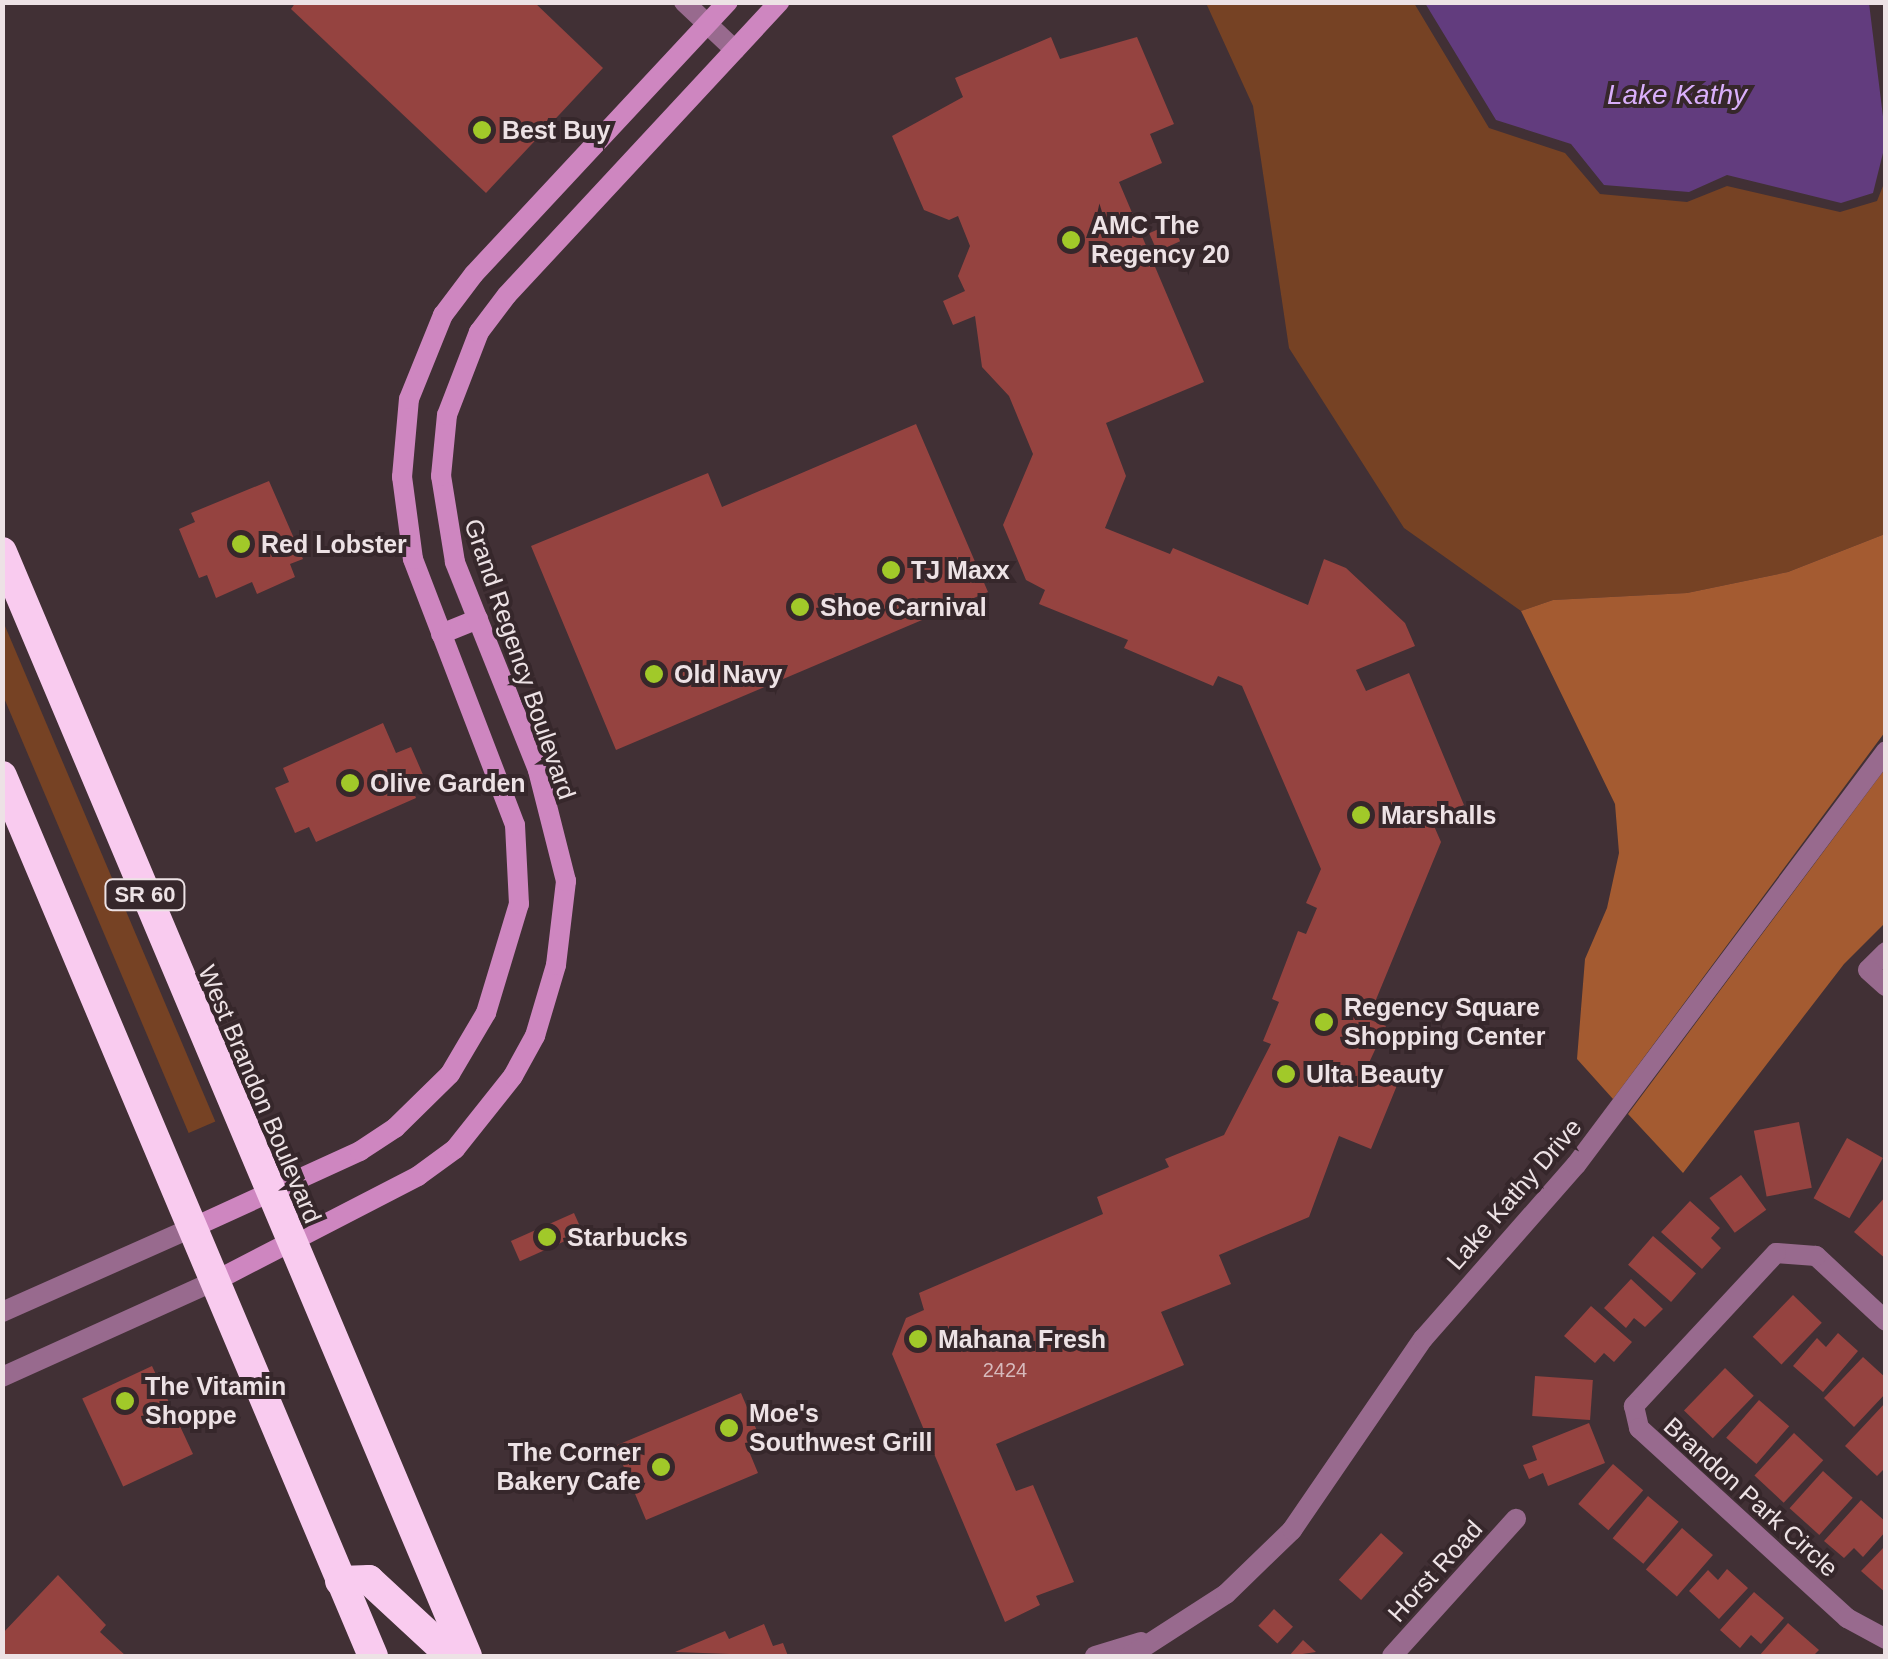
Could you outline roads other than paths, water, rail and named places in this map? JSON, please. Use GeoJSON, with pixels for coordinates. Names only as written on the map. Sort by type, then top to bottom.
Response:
{"type":"FeatureCollection","features":[{"type":"Feature","properties":{"kind":"highway"},"geometry":{"type":"LineString","coordinates":[[2,531],[22,598]]}},
{"type":"Feature","properties":{"kind":"highway","name":"West Brandon Boulevard"},"geometry":{"type":"LineString","coordinates":[[2,552],[290,1245],[468,1656]]}},
{"type":"Feature","properties":{"kind":"highway"},"geometry":{"type":"LineString","coordinates":[[2,776],[374,1656]]}},
{"type":"Feature","properties":{"kind":"highway"},"geometry":{"type":"LineString","coordinates":[[340,1581],[369,1580],[451,1656]]}},
{"type":"Feature","properties":{"kind":"street"},"geometry":{"type":"LineString","coordinates":[[684,2],[734,50]]}},
{"type":"Feature","properties":{"kind":"street"},"geometry":{"type":"LineString","coordinates":[[2,1312],[360,1150],[424,1103],[472,1040],[506,960],[520,904],[514,825],[441,634],[406,524],[402,437],[423,355],[443,315],[503,241],[728,2]]}},
{"type":"Feature","properties":{"kind":"street","name":"Grand Regency Boulevard"},"geometry":{"type":"LineString","coordinates":[[215,1282],[418,1176],[455,1149],[513,1076],[547,1002],[566,882],[538,770],[478,619],[444,519],[447,415],[479,332],[532,266],[778,2]]}},
{"type":"Feature","properties":{"kind":"street"},"geometry":{"type":"LineString","coordinates":[[503,241],[532,266]]}},
{"type":"Feature","properties":{"kind":"street"},"geometry":{"type":"LineString","coordinates":[[441,634],[478,619]]}},
{"type":"Feature","properties":{"kind":"street","name":"Lake Kathy Drive"},"geometry":{"type":"LineString","coordinates":[[1130,1656],[1226,1594],[1312,1507],[1422,1338],[1576,1165],[1886,751]]}},
{"type":"Feature","properties":{"kind":"street"},"geometry":{"type":"LineString","coordinates":[[1886,952],[1868,970],[1886,986]]}},
{"type":"Feature","properties":{"kind":"street","name":"Brandon Park Circle"},"geometry":{"type":"LineString","coordinates":[[1886,1321],[1816,1256],[1776,1253],[1634,1406],[1639,1428],[1847,1618],[1886,1639]]}},
{"type":"Feature","properties":{"kind":"street"},"geometry":{"type":"LineString","coordinates":[[2,1377],[215,1282]]}},
{"type":"Feature","properties":{"kind":"street","name":"Horst Road"},"geometry":{"type":"LineString","coordinates":[[1392,1656],[1516,1518]]}},
{"type":"Feature","properties":{"kind":"street","name":"Lake Kathy Drive"},"geometry":{"type":"LineString","coordinates":[[1095,1656],[1152,1640]]}},
{"type":"Feature","properties":{"kind":"water","name":"Lake Kathy"},"geometry":{"type":"Polygon","coordinates":[[[1425,3],[1869,3],[1886,141],[1873,193],[1841,203],[1727,175],[1689,192],[1604,185],[1571,144],[1496,120],[1425,3]]]}},
{"type":"Feature","properties":{"kind":"place","name":"Best Buy"},"geometry":{"type":"Point","coordinates":[482,130]}},
{"type":"Feature","properties":{"kind":"place","name":"AMC The Regency 20"},"geometry":{"type":"Point","coordinates":[1071,240]}},
{"type":"Feature","properties":{"kind":"place","name":"Red Lobster"},"geometry":{"type":"Point","coordinates":[241,544]}},
{"type":"Feature","properties":{"kind":"place","name":"TJ Maxx"},"geometry":{"type":"Point","coordinates":[891,570]}},
{"type":"Feature","properties":{"kind":"place","name":"Shoe Carnival"},"geometry":{"type":"Point","coordinates":[800,607]}},
{"type":"Feature","properties":{"kind":"place","name":"Old Navy"},"geometry":{"type":"Point","coordinates":[654,674]}},
{"type":"Feature","properties":{"kind":"place","name":"Olive Garden"},"geometry":{"type":"Point","coordinates":[350,783]}},
{"type":"Feature","properties":{"kind":"place","name":"Marshalls"},"geometry":{"type":"Point","coordinates":[1361,815]}},
{"type":"Feature","properties":{"kind":"place","name":"Regency Square Shopping Center"},"geometry":{"type":"Point","coordinates":[1324,1022]}},
{"type":"Feature","properties":{"kind":"place","name":"Ulta Beauty"},"geometry":{"type":"Point","coordinates":[1286,1074]}},
{"type":"Feature","properties":{"kind":"place","name":"Starbucks"},"geometry":{"type":"Point","coordinates":[547,1237]}},
{"type":"Feature","properties":{"kind":"place","name":"Mahana Fresh"},"geometry":{"type":"Point","coordinates":[918,1339]}},
{"type":"Feature","properties":{"kind":"place","name":"The Vitamin Shoppe"},"geometry":{"type":"Point","coordinates":[125,1401]}},
{"type":"Feature","properties":{"kind":"place","name":"Moe's Southwest Grill"},"geometry":{"type":"Point","coordinates":[729,1428]}},
{"type":"Feature","properties":{"kind":"place","name":"The Corner Bakery Cafe"},"geometry":{"type":"Point","coordinates":[661,1467]}}]}
